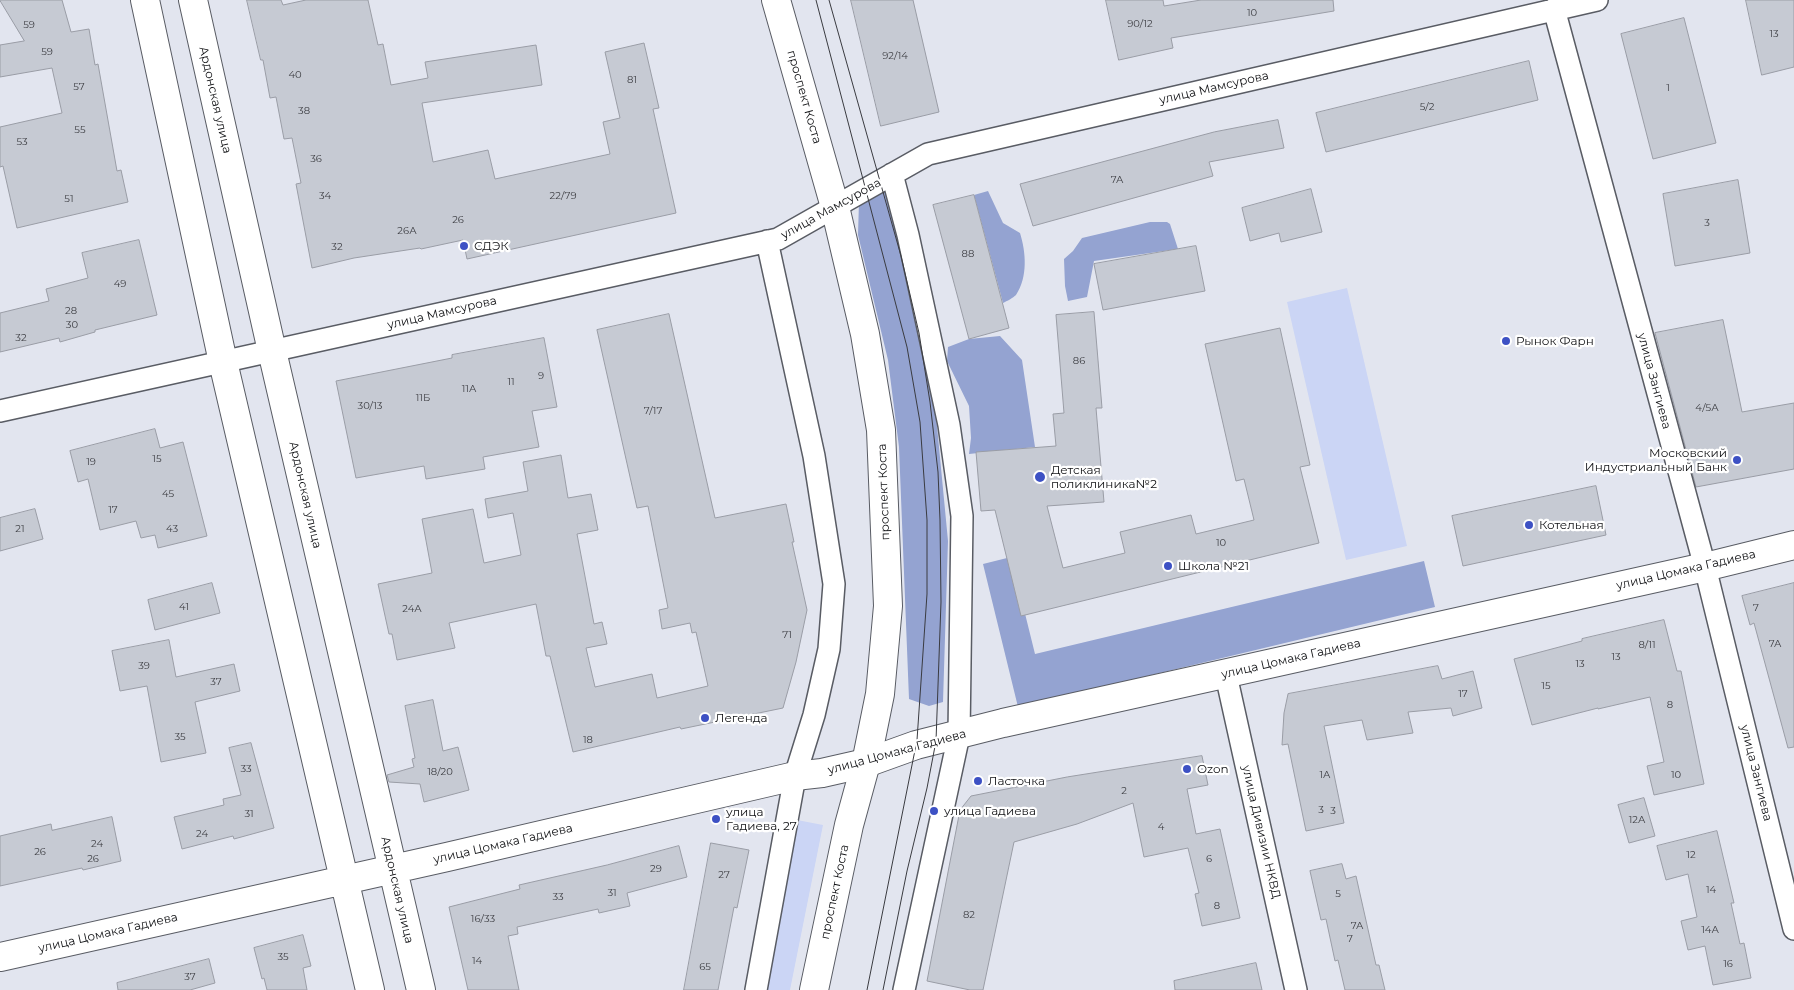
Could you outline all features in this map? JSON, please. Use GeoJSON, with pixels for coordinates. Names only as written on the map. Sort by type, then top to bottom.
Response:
{"type":"FeatureCollection","features":[{"type":"Feature","properties":{"kind":"main road"},"geometry":{"type":"LineString","coordinates":[[145,0],[223,362],[370,990]]}},
{"type":"Feature","properties":{"kind":"main road","name":"Ардонская улица"},"geometry":{"type":"LineString","coordinates":[[193,0],[272,351],[421,990]]}},
{"type":"Feature","properties":{"kind":"main road","name":"проспект Коста"},"geometry":{"type":"LineString","coordinates":[[776,0],[835,206],[865,334],[881,430],[888,606],[880,694],[866,763],[849,825],[814,990]]}},
{"type":"Feature","properties":{"kind":"main road","name":"улица Цомака Гадиева"},"geometry":{"type":"LineString","coordinates":[[0,957],[795,776],[822,773],[866,763],[916,745],[1003,723],[1226,675],[1705,567],[1794,545]]}},
{"type":"Feature","properties":{"kind":"street","name":"улица Мамсурова"},"geometry":{"type":"LineString","coordinates":[[0,411],[767,241],[788,234],[928,154],[1597,0]]}},
{"type":"Feature","properties":{"kind":"street","name":"улица Зангиева"},"geometry":{"type":"LineString","coordinates":[[1554,10],[1705,567],[1794,929]]}},
{"type":"Feature","properties":{"kind":"street"},"geometry":{"type":"LineString","coordinates":[[892,174],[908,235],[948,425],[962,516],[959,735],[904,990]]}},
{"type":"Feature","properties":{"kind":"street"},"geometry":{"type":"LineString","coordinates":[[756,990],[795,776],[814,715],[829,649],[834,584],[814,456],[767,241]]}},
{"type":"Feature","properties":{"kind":"street","name":"улица Дивизии НКВД"},"geometry":{"type":"LineString","coordinates":[[1226,675],[1296,990]]}},
{"type":"Feature","properties":{"kind":"shaded area"},"geometry":{"type":"Polygon","coordinates":[[[889,191],[934,395],[948,541],[943,702],[929,706],[909,699],[899,447],[888,360],[858,235],[859,201],[875,193],[889,191]]]}},
{"type":"Feature","properties":{"kind":"shaded area"},"geometry":{"type":"Polygon","coordinates":[[[988,191],[1003,223],[1020,233],[1024,248],[1025,264],[1020,288],[1015,296],[1003,303],[974,195],[988,191]]]}},
{"type":"Feature","properties":{"kind":"shaded area"},"geometry":{"type":"Polygon","coordinates":[[[1150,222],[1167,222],[1170,224],[1178,249],[1094,261],[1087,297],[1068,301],[1065,286],[1064,259],[1073,251],[1082,238],[1150,222]]]}},
{"type":"Feature","properties":{"kind":"shaded area"},"geometry":{"type":"Polygon","coordinates":[[[1347,288],[1407,546],[1346,560],[1287,302],[1347,288]]]}},
{"type":"Feature","properties":{"kind":"shaded area"},"geometry":{"type":"Polygon","coordinates":[[[1000,336],[1022,360],[1035,447],[969,454],[971,438],[969,406],[947,361],[948,347],[969,339],[1000,336]]]}},
{"type":"Feature","properties":{"kind":"shaded area"},"geometry":{"type":"Polygon","coordinates":[[[1011,557],[1035,654],[1424,561],[1435,607],[1018,707],[983,564],[1011,557]]]}},
{"type":"Feature","properties":{"kind":"shaded area"},"geometry":{"type":"Polygon","coordinates":[[[797,820],[823,825],[790,990],[764,990],[797,820]]]}},
{"type":"Feature","properties":{"kind":"building"},"geometry":{"type":"Polygon","coordinates":[[[0,0],[62,0],[71,32],[89,29],[95,65],[98,64],[117,171],[121,170],[128,202],[17,228],[3,166],[0,167],[0,127],[62,113],[52,68],[0,77],[0,45],[24,41],[0,0]]]}},
{"type":"Feature","properties":{"kind":"building"},"geometry":{"type":"Polygon","coordinates":[[[247,0],[281,0],[283,5],[306,0],[368,0],[378,45],[383,44],[391,85],[428,78],[425,62],[536,45],[542,85],[422,103],[433,162],[488,150],[495,179],[610,154],[603,122],[620,118],[605,52],[644,43],[659,108],[653,109],[676,213],[467,259],[463,240],[421,249],[354,258],[312,268],[296,184],[301,183],[292,138],[284,139],[276,97],[270,98],[263,60],[261,60],[247,0]]]}},
{"type":"Feature","properties":{"kind":"building"},"geometry":{"type":"Polygon","coordinates":[[[851,0],[913,0],[939,112],[881,126],[851,0]]]}},
{"type":"Feature","properties":{"kind":"building"},"geometry":{"type":"Polygon","coordinates":[[[1106,0],[1163,0],[1164,6],[1201,0],[1333,0],[1334,11],[1171,38],[1173,48],[1119,60],[1106,0]]]}},
{"type":"Feature","properties":{"kind":"building"},"geometry":{"type":"Polygon","coordinates":[[[1746,0],[1794,0],[1794,67],[1762,75],[1746,0]]]}},
{"type":"Feature","properties":{"kind":"building"},"geometry":{"type":"Polygon","coordinates":[[[1684,18],[1716,143],[1653,159],[1621,34],[1684,18]]]}},
{"type":"Feature","properties":{"kind":"building"},"geometry":{"type":"Polygon","coordinates":[[[1529,61],[1538,100],[1326,152],[1316,113],[1529,61]]]}},
{"type":"Feature","properties":{"kind":"building"},"geometry":{"type":"Polygon","coordinates":[[[1278,120],[1284,148],[1209,162],[1213,176],[1033,226],[1020,184],[1214,132],[1278,120]]]}},
{"type":"Feature","properties":{"kind":"building"},"geometry":{"type":"Polygon","coordinates":[[[1738,180],[1750,253],[1675,266],[1663,194],[1738,180]]]}},
{"type":"Feature","properties":{"kind":"building"},"geometry":{"type":"Polygon","coordinates":[[[1311,189],[1322,232],[1281,242],[1279,233],[1250,241],[1242,208],[1311,189]]]}},
{"type":"Feature","properties":{"kind":"building"},"geometry":{"type":"Polygon","coordinates":[[[974,195],[1009,328],[969,339],[933,205],[974,195]]]}},
{"type":"Feature","properties":{"kind":"building"},"geometry":{"type":"Polygon","coordinates":[[[139,240],[157,315],[95,330],[95,332],[60,342],[59,338],[0,352],[0,313],[49,301],[46,289],[88,278],[82,253],[139,240]]]}},
{"type":"Feature","properties":{"kind":"building"},"geometry":{"type":"Polygon","coordinates":[[[1196,246],[1205,291],[1103,310],[1094,264],[1196,246]]]}},
{"type":"Feature","properties":{"kind":"building"},"geometry":{"type":"Polygon","coordinates":[[[1094,312],[1102,408],[1096,408],[1104,502],[1047,506],[1063,568],[1125,553],[1120,532],[1191,515],[1196,534],[1254,520],[1244,479],[1236,481],[1205,344],[1280,328],[1310,465],[1300,467],[1319,543],[1021,616],[995,510],[981,511],[976,452],[1056,446],[1053,414],[1064,413],[1056,315],[1094,312]]]}},
{"type":"Feature","properties":{"kind":"building"},"geometry":{"type":"Polygon","coordinates":[[[669,314],[715,518],[786,504],[807,610],[796,662],[783,708],[681,729],[680,727],[573,752],[550,656],[546,656],[536,604],[449,623],[455,648],[397,660],[378,584],[432,573],[422,519],[473,509],[484,563],[521,555],[513,513],[488,518],[485,499],[528,491],[523,462],[561,455],[568,498],[591,494],[598,530],[577,534],[594,624],[602,622],[607,644],[586,648],[595,687],[652,674],[657,698],[708,686],[696,632],[692,633],[690,623],[662,629],[659,610],[668,608],[648,506],[637,508],[597,330],[669,314]]]}},
{"type":"Feature","properties":{"kind":"building"},"geometry":{"type":"Polygon","coordinates":[[[1723,320],[1742,412],[1794,403],[1794,469],[1696,487],[1655,333],[1723,320]]]}},
{"type":"Feature","properties":{"kind":"building"},"geometry":{"type":"Polygon","coordinates":[[[544,338],[557,407],[532,411],[539,447],[483,457],[485,469],[426,479],[424,466],[356,478],[336,381],[452,358],[452,355],[544,338]]]}},
{"type":"Feature","properties":{"kind":"building"},"geometry":{"type":"Polygon","coordinates":[[[155,429],[160,448],[183,442],[207,536],[158,548],[155,535],[141,538],[136,521],[100,530],[88,479],[78,482],[70,451],[155,429]]]}},
{"type":"Feature","properties":{"kind":"building","name":"Котельная"},"geometry":{"type":"Polygon","coordinates":[[[1596,486],[1606,535],[1463,566],[1452,516],[1596,486]]]}},
{"type":"Feature","properties":{"kind":"building"},"geometry":{"type":"Polygon","coordinates":[[[35,509],[43,539],[0,551],[0,518],[35,509]]]}},
{"type":"Feature","properties":{"kind":"building"},"geometry":{"type":"Polygon","coordinates":[[[212,583],[220,613],[155,630],[148,600],[212,583]]]}},
{"type":"Feature","properties":{"kind":"building"},"geometry":{"type":"Polygon","coordinates":[[[1794,583],[1794,747],[1788,748],[1754,623],[1750,625],[1742,596],[1794,583]]]}},
{"type":"Feature","properties":{"kind":"building"},"geometry":{"type":"Polygon","coordinates":[[[1664,620],[1677,671],[1681,671],[1704,784],[1654,795],[1647,766],[1664,762],[1650,697],[1532,725],[1514,659],[1582,641],[1582,639],[1664,620]]]}},
{"type":"Feature","properties":{"kind":"building"},"geometry":{"type":"Polygon","coordinates":[[[169,640],[176,677],[234,664],[240,691],[195,702],[206,753],[161,762],[147,686],[120,691],[112,651],[169,640]]]}},
{"type":"Feature","properties":{"kind":"building"},"geometry":{"type":"Polygon","coordinates":[[[1438,666],[1442,679],[1473,671],[1482,708],[1453,716],[1451,708],[1408,712],[1413,733],[1367,740],[1362,720],[1324,726],[1344,823],[1306,831],[1288,744],[1282,745],[1284,713],[1288,694],[1438,666]]]}},
{"type":"Feature","properties":{"kind":"building"},"geometry":{"type":"Polygon","coordinates":[[[433,700],[443,751],[458,747],[469,790],[424,802],[420,784],[389,782],[387,775],[414,767],[412,759],[415,758],[405,706],[433,700]]]}},
{"type":"Feature","properties":{"kind":"building"},"geometry":{"type":"Polygon","coordinates":[[[251,743],[274,828],[234,839],[233,836],[182,849],[174,817],[224,805],[223,799],[241,795],[229,748],[251,743]]]}},
{"type":"Feature","properties":{"kind":"building"},"geometry":{"type":"Polygon","coordinates":[[[1202,756],[1208,785],[1187,789],[1196,834],[1220,829],[1240,918],[1202,926],[1195,894],[1199,893],[1188,848],[1144,857],[1133,803],[1077,824],[1014,842],[983,990],[970,990],[927,981],[960,810],[971,796],[1067,777],[1202,756]]]}},
{"type":"Feature","properties":{"kind":"building"},"geometry":{"type":"Polygon","coordinates":[[[1644,798],[1655,836],[1629,843],[1618,805],[1644,798]]]}},
{"type":"Feature","properties":{"kind":"building"},"geometry":{"type":"Polygon","coordinates":[[[112,817],[121,861],[0,886],[0,836],[51,824],[52,830],[112,817]]]}},
{"type":"Feature","properties":{"kind":"building"},"geometry":{"type":"Polygon","coordinates":[[[1717,831],[1734,903],[1731,903],[1740,944],[1744,943],[1751,978],[1713,985],[1705,946],[1688,950],[1681,921],[1697,917],[1688,874],[1666,880],[1657,846],[1717,831]]]}},
{"type":"Feature","properties":{"kind":"building"},"geometry":{"type":"Polygon","coordinates":[[[711,843],[749,850],[737,908],[734,907],[718,990],[684,990],[711,843]]]}},
{"type":"Feature","properties":{"kind":"building"},"geometry":{"type":"Polygon","coordinates":[[[679,846],[687,877],[627,893],[630,906],[599,913],[598,909],[517,927],[518,934],[508,936],[519,990],[468,990],[449,907],[520,889],[519,885],[679,846]]]}},
{"type":"Feature","properties":{"kind":"building"},"geometry":{"type":"Polygon","coordinates":[[[1342,864],[1346,879],[1356,876],[1376,965],[1379,965],[1385,990],[1345,990],[1338,960],[1335,961],[1326,919],[1321,920],[1310,871],[1342,864]]]}},
{"type":"Feature","properties":{"kind":"building"},"geometry":{"type":"Polygon","coordinates":[[[303,935],[311,966],[303,968],[307,990],[267,990],[264,978],[262,979],[254,948],[303,935]]]}},
{"type":"Feature","properties":{"kind":"building"},"geometry":{"type":"Polygon","coordinates":[[[209,959],[215,983],[190,990],[118,990],[117,983],[209,959]]]}},
{"type":"Feature","properties":{"kind":"building"},"geometry":{"type":"Polygon","coordinates":[[[1256,963],[1262,990],[1175,990],[1174,981],[1256,963]]]}},
{"type":"Feature","properties":{"kind":"tram line"},"geometry":{"type":"LineString","coordinates":[[816,0],[907,347],[920,422],[927,520],[927,594],[917,740],[867,990]]}},
{"type":"Feature","properties":{"kind":"tram line"},"geometry":{"type":"LineString","coordinates":[[829,0],[901,256],[919,333],[930,402],[938,472],[941,602],[936,741],[883,990]]}},
{"type":"Feature","properties":{"kind":"place","name":"СДЭК"},"geometry":{"type":"Point","coordinates":[464,246]}},
{"type":"Feature","properties":{"kind":"place","name":"Рынок Фарн"},"geometry":{"type":"Point","coordinates":[1506,341]}},
{"type":"Feature","properties":{"kind":"place","name":"Московский Индустриальный Банк"},"geometry":{"type":"Point","coordinates":[1737,460]}},
{"type":"Feature","properties":{"kind":"place","name":"Детская поликлиника№2"},"geometry":{"type":"Point","coordinates":[1040,477]}},
{"type":"Feature","properties":{"kind":"place","name":"Котельная"},"geometry":{"type":"Point","coordinates":[1529,525]}},
{"type":"Feature","properties":{"kind":"place","name":"Школа №21"},"geometry":{"type":"Point","coordinates":[1168,566]}},
{"type":"Feature","properties":{"kind":"place","name":"Легенда"},"geometry":{"type":"Point","coordinates":[705,718]}},
{"type":"Feature","properties":{"kind":"place","name":"Ozon"},"geometry":{"type":"Point","coordinates":[1187,769]}},
{"type":"Feature","properties":{"kind":"place","name":"Ласточка"},"geometry":{"type":"Point","coordinates":[978,781]}},
{"type":"Feature","properties":{"kind":"place","name":"улица Гадиева"},"geometry":{"type":"Point","coordinates":[934,811]}},
{"type":"Feature","properties":{"kind":"place","name":"улица Гадиева, 27"},"geometry":{"type":"Point","coordinates":[716,819]}}]}
